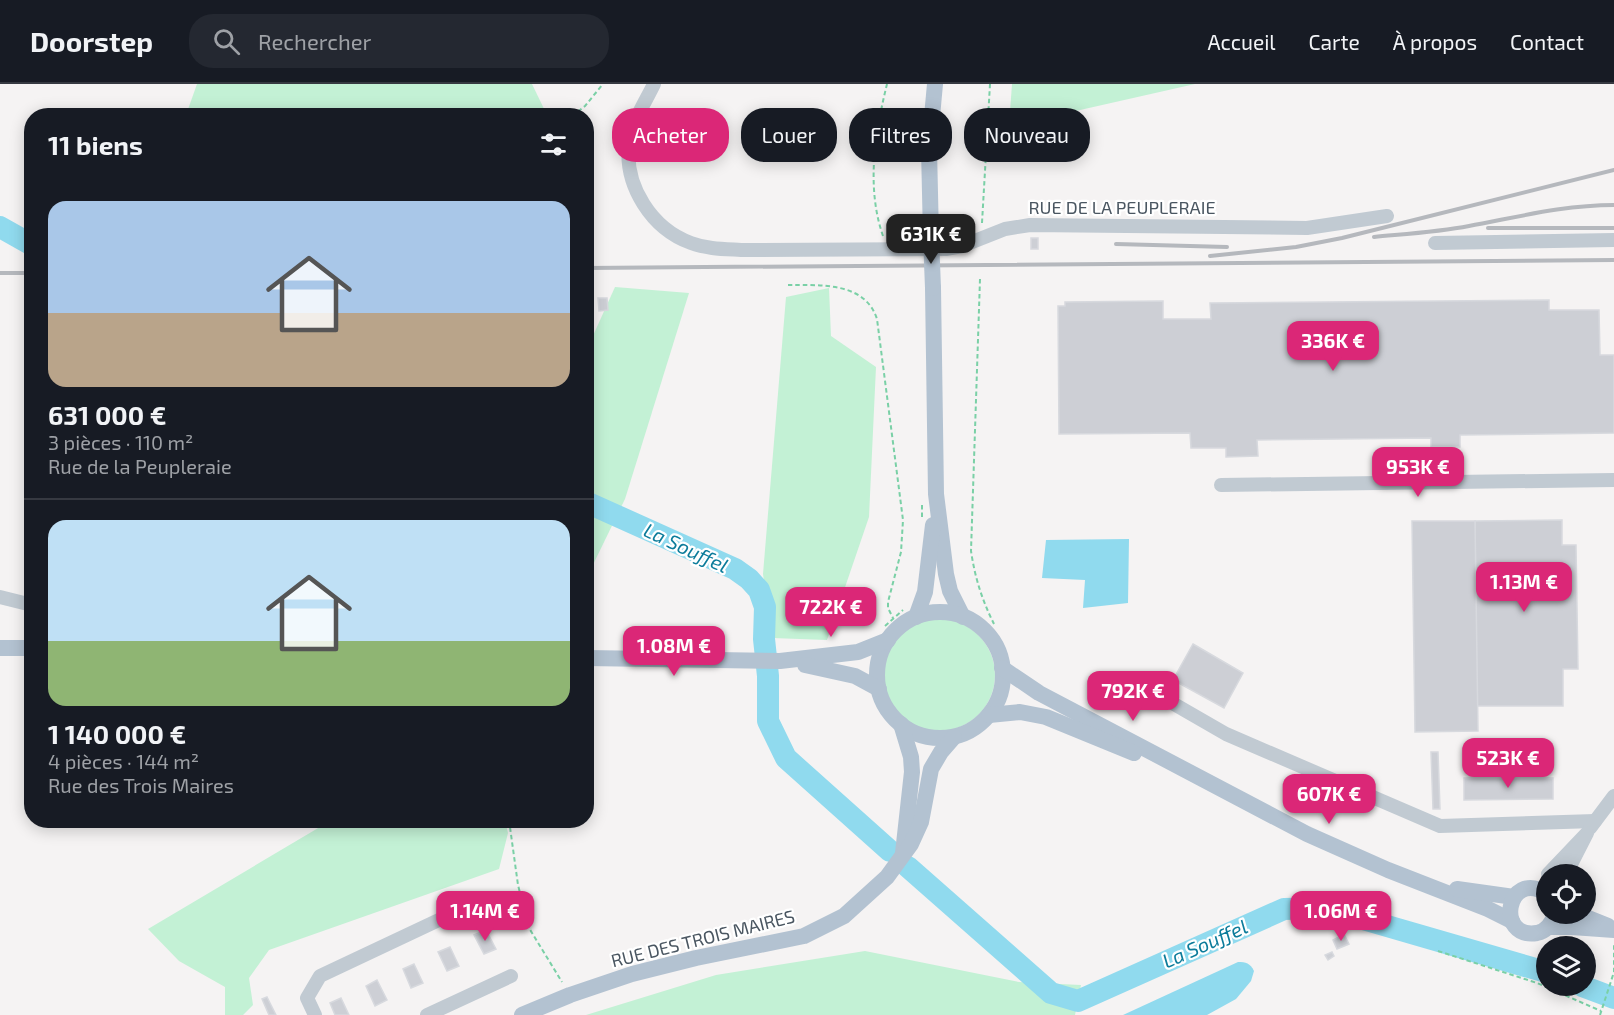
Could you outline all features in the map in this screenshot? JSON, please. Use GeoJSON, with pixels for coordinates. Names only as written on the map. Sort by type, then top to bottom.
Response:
{"type":"FeatureCollection","features":[{"type":"Feature","properties":{"kind":"main road"},"geometry":{"type":"LineString","coordinates":[[594,658],[780,661],[858,652],[900,627],[925,592],[936,494],[929,149],[935,84]]}},
{"type":"Feature","properties":{"kind":"main road"},"geometry":{"type":"LineString","coordinates":[[936,494],[946,574],[950,591],[963,617]]}},
{"type":"Feature","properties":{"kind":"main road"},"geometry":{"type":"LineString","coordinates":[[885,634],[879,664],[879,689],[887,708],[901,724],[913,732],[940,738],[973,729],[989,715],[1000,693],[1002,668],[999,655],[990,637],[975,623],[963,617],[947,613],[912,612]]}},
{"type":"Feature","properties":{"kind":"main road"},"geometry":{"type":"LineString","coordinates":[[0,648],[24,648]]}},
{"type":"Feature","properties":{"kind":"main road"},"geometry":{"type":"LineString","coordinates":[[780,661],[838,671],[855,676],[879,689]]}},
{"type":"Feature","properties":{"kind":"main road"},"geometry":{"type":"LineString","coordinates":[[1002,668],[1039,693],[1316,839],[1512,921]]}},
{"type":"Feature","properties":{"kind":"main road"},"geometry":{"type":"LineString","coordinates":[[989,715],[1020,712],[1046,717],[1221,790]]}},
{"type":"Feature","properties":{"kind":"main road","name":"RUE DES TROIS MAIRES"},"geometry":{"type":"LineString","coordinates":[[901,724],[911,757],[912,772],[902,854]]}},
{"type":"Feature","properties":{"kind":"main road","name":"RUE DES TROIS MAIRES"},"geometry":{"type":"LineString","coordinates":[[522,1015],[570,995],[632,974],[696,958],[804,936],[844,916],[887,878],[918,832],[931,769],[954,736]]}},
{"type":"Feature","properties":{"kind":"main road"},"geometry":{"type":"LineString","coordinates":[[1426,885],[1514,897],[1527,889],[1536,890]]}},
{"type":"Feature","properties":{"kind":"main road"},"geometry":{"type":"LineString","coordinates":[[1514,897],[1509,913],[1517,928],[1524,933],[1542,932],[1549,924]]}},
{"type":"Feature","properties":{"kind":"main road"},"geometry":{"type":"LineString","coordinates":[[1596,922],[1614,930]]}},
{"type":"Feature","properties":{"kind":"main road"},"geometry":{"type":"LineString","coordinates":[[1563,924],[1572,927],[1614,930]]}},
{"type":"Feature","properties":{"kind":"street","name":"RUE DE LA PEUPLERAIE"},"geometry":{"type":"LineString","coordinates":[[654,84],[633,128],[629,143],[628,158],[632,176],[646,209],[676,236],[709,248],[741,250],[952,248],[1005,229],[1030,225],[1307,228],[1387,216]]}},
{"type":"Feature","properties":{"kind":"street"},"geometry":{"type":"LineString","coordinates":[[1435,243],[1614,240]]}},
{"type":"Feature","properties":{"kind":"street"},"geometry":{"type":"LineString","coordinates":[[1221,485],[1614,480]]}},
{"type":"Feature","properties":{"kind":"street"},"geometry":{"type":"LineString","coordinates":[[0,597],[24,603]]}},
{"type":"Feature","properties":{"kind":"street"},"geometry":{"type":"LineString","coordinates":[[1167,700],[1226,734],[1440,826],[1595,821]]}},
{"type":"Feature","properties":{"kind":"street"},"geometry":{"type":"LineString","coordinates":[[1571,864],[1587,833],[1614,796]]}},
{"type":"Feature","properties":{"kind":"street"},"geometry":{"type":"LineString","coordinates":[[1557,864],[1587,833]]}},
{"type":"Feature","properties":{"kind":"street"},"geometry":{"type":"LineString","coordinates":[[312,1014],[307,998],[320,976],[477,902]]}},
{"type":"Feature","properties":{"kind":"street"},"geometry":{"type":"LineString","coordinates":[[427,1015],[511,976]]}},
{"type":"Feature","properties":{"kind":"path"},"geometry":{"type":"LineString","coordinates":[[583,108],[603,84]]}},
{"type":"Feature","properties":{"kind":"path"},"geometry":{"type":"LineString","coordinates":[[887,84],[875,157],[874,186],[875,206],[888,250]]}},
{"type":"Feature","properties":{"kind":"path"},"geometry":{"type":"LineString","coordinates":[[981,238],[990,84]]}},
{"type":"Feature","properties":{"kind":"path"},"geometry":{"type":"LineString","coordinates":[[980,279],[971,551],[975,579],[994,624]]}},
{"type":"Feature","properties":{"kind":"path"},"geometry":{"type":"LineString","coordinates":[[788,285],[818,285],[858,293],[874,309],[878,319],[903,520],[901,552],[888,602],[893,618]]}},
{"type":"Feature","properties":{"kind":"path"},"geometry":{"type":"LineString","coordinates":[[885,634],[893,618],[912,612]]}},
{"type":"Feature","properties":{"kind":"path"},"geometry":{"type":"LineString","coordinates":[[509,828],[518,885],[528,928],[570,995]]}},
{"type":"Feature","properties":{"kind":"path"},"geometry":{"type":"LineString","coordinates":[[1600,1015],[1614,972],[1614,942]]}},
{"type":"Feature","properties":{"kind":"path"},"geometry":{"type":"LineString","coordinates":[[1438,951],[1537,983],[1601,1011]]}},
{"type":"Feature","properties":{"kind":"green space"},"geometry":{"type":"Polygon","coordinates":[[[197,84],[532,84],[544,108],[188,108],[197,84]]]}},
{"type":"Feature","properties":{"kind":"green space"},"geometry":{"type":"Polygon","coordinates":[[[1012,84],[1195,84],[1089,108],[1010,108],[1012,84]]]}},
{"type":"Feature","properties":{"kind":"green space"},"geometry":{"type":"Polygon","coordinates":[[[615,287],[689,293],[625,499],[594,563],[594,334],[615,287]]]}},
{"type":"Feature","properties":{"kind":"green space"},"geometry":{"type":"Polygon","coordinates":[[[829,288],[831,336],[876,367],[869,517],[827,640],[772,638],[763,574],[786,297],[829,288]]]}},
{"type":"Feature","properties":{"kind":"green space"},"geometry":{"type":"Polygon","coordinates":[[[939,619],[960,623],[978,636],[991,654],[995,675],[991,696],[978,714],[960,727],[939,731],[918,727],[900,714],[887,696],[883,675],[887,654],[900,636],[918,623],[939,619]]]}},
{"type":"Feature","properties":{"kind":"green space"},"geometry":{"type":"Polygon","coordinates":[[[318,828],[507,828],[508,833],[499,869],[269,950],[249,978],[253,1005],[243,1015],[225,1015],[225,987],[179,961],[148,929],[318,828]]]}},
{"type":"Feature","properties":{"kind":"green space"},"geometry":{"type":"Polygon","coordinates":[[[865,951],[1019,982],[1081,985],[1075,1015],[586,1015],[716,975],[865,951]]]}},
{"type":"Feature","properties":{"kind":"water"},"geometry":{"type":"Polygon","coordinates":[[[1129,539],[1128,603],[1083,608],[1085,580],[1042,578],[1046,540],[1129,539]]]}},
{"type":"Feature","properties":{"kind":"water"},"geometry":{"type":"Polygon","coordinates":[[[1238,962],[1248,964],[1252,968],[1254,971],[1251,981],[1236,999],[1207,1015],[1123,1015],[1238,962]]]}},
{"type":"Feature","properties":{"kind":"building"},"geometry":{"type":"Polygon","coordinates":[[[1031,238],[1038,238],[1038,249],[1031,249],[1031,238]]]}},
{"type":"Feature","properties":{"kind":"building"},"geometry":{"type":"Polygon","coordinates":[[[598,298],[607,298],[608,310],[599,311],[598,298]]]}},
{"type":"Feature","properties":{"kind":"building"},"geometry":{"type":"Polygon","coordinates":[[[1549,300],[1549,310],[1599,310],[1600,355],[1614,355],[1614,433],[1460,435],[1460,447],[1431,447],[1431,438],[1257,440],[1258,456],[1226,457],[1226,448],[1191,448],[1190,433],[1059,434],[1058,306],[1065,306],[1065,302],[1163,301],[1163,319],[1211,319],[1210,303],[1549,300]]]}},
{"type":"Feature","properties":{"kind":"building"},"geometry":{"type":"Polygon","coordinates":[[[1562,520],[1562,545],[1576,545],[1578,669],[1563,669],[1563,706],[1477,706],[1475,521],[1562,520]]]}},
{"type":"Feature","properties":{"kind":"building"},"geometry":{"type":"Polygon","coordinates":[[[1412,521],[1475,521],[1478,731],[1415,732],[1412,521]]]}},
{"type":"Feature","properties":{"kind":"building"},"geometry":{"type":"Polygon","coordinates":[[[1193,644],[1243,673],[1224,708],[1173,680],[1193,644]]]}},
{"type":"Feature","properties":{"kind":"building"},"geometry":{"type":"Polygon","coordinates":[[[1431,752],[1438,752],[1440,809],[1433,809],[1431,752]]]}},
{"type":"Feature","properties":{"kind":"building"},"geometry":{"type":"Polygon","coordinates":[[[1464,778],[1553,778],[1553,799],[1464,800],[1464,778]]]}},
{"type":"Feature","properties":{"kind":"building"},"geometry":{"type":"Polygon","coordinates":[[[486,930],[496,949],[484,954],[474,935],[486,930]]]}},
{"type":"Feature","properties":{"kind":"building"},"geometry":{"type":"Polygon","coordinates":[[[1344,934],[1349,944],[1337,949],[1333,940],[1344,934]]]}},
{"type":"Feature","properties":{"kind":"building"},"geometry":{"type":"Polygon","coordinates":[[[450,947],[459,966],[447,971],[438,952],[450,947]]]}},
{"type":"Feature","properties":{"kind":"building"},"geometry":{"type":"Polygon","coordinates":[[[1332,952],[1334,956],[1328,960],[1325,955],[1332,952]]]}},
{"type":"Feature","properties":{"kind":"building"},"geometry":{"type":"Polygon","coordinates":[[[414,964],[423,983],[411,988],[403,969],[414,964]]]}},
{"type":"Feature","properties":{"kind":"building"},"geometry":{"type":"Polygon","coordinates":[[[377,980],[387,1000],[375,1006],[366,986],[377,980]]]}},
{"type":"Feature","properties":{"kind":"building"},"geometry":{"type":"Polygon","coordinates":[[[267,997],[276,1015],[269,1015],[262,999],[267,997]]]}},
{"type":"Feature","properties":{"kind":"building"},"geometry":{"type":"Polygon","coordinates":[[[341,998],[349,1015],[335,1015],[330,1003],[341,998]]]}},
{"type":"Feature","properties":{"kind":"waterway","name":"La Souffel"},"geometry":{"type":"LineString","coordinates":[[0,227],[24,240]]}},
{"type":"Feature","properties":{"kind":"waterway","name":"La Souffel"},"geometry":{"type":"LineString","coordinates":[[594,506],[735,569],[759,590],[765,607],[764,639],[768,676],[768,721],[786,758],[890,851]]}},
{"type":"Feature","properties":{"kind":"waterway","name":"La Souffel"},"geometry":{"type":"LineString","coordinates":[[908,867],[1051,993],[1078,1001],[1284,909],[1325,908],[1536,969]]}},
{"type":"Feature","properties":{"kind":"waterway","name":"La Souffel"},"geometry":{"type":"LineString","coordinates":[[1596,991],[1614,998]]}},
{"type":"Feature","properties":{"kind":"railway"},"geometry":{"type":"LineString","coordinates":[[1210,256],[1296,247],[1342,238],[1614,170]]}},
{"type":"Feature","properties":{"kind":"railway"},"geometry":{"type":"LineString","coordinates":[[1374,237],[1457,228],[1559,209],[1614,205]]}},
{"type":"Feature","properties":{"kind":"railway"},"geometry":{"type":"LineString","coordinates":[[1488,228],[1614,228]]}},
{"type":"Feature","properties":{"kind":"railway"},"geometry":{"type":"LineString","coordinates":[[1116,244],[1227,247]]}},
{"type":"Feature","properties":{"kind":"railway"},"geometry":{"type":"LineString","coordinates":[[594,268],[1614,260]]}},
{"type":"Feature","properties":{"kind":"railway"},"geometry":{"type":"LineString","coordinates":[[0,273],[24,273]]}}]}
